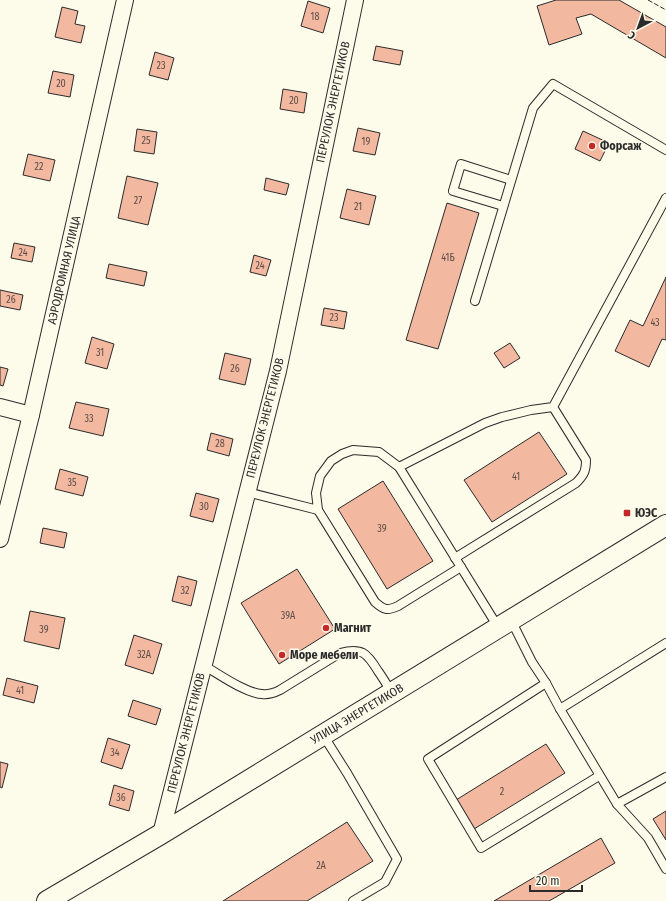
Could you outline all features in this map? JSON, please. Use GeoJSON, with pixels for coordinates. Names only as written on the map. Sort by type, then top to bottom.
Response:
{"type":"FeatureCollection","features":[{"type":"Feature","properties":{"kind":"street","name":"АЭРОДРОМНАЯ УЛИЦА"},"geometry":{"type":"LineString","coordinates":[[0,538],[31,415],[125,0]]}},
{"type":"Feature","properties":{"kind":"street","name":"ПЕРЕУЛОК ЭНЕРГЕТИКОВ"},"geometry":{"type":"LineString","coordinates":[[161,834],[278,371],[355,0]]}},
{"type":"Feature","properties":{"kind":"street"},"geometry":{"type":"LineString","coordinates":[[0,407],[31,415]]}},
{"type":"Feature","properties":{"kind":"street","name":"УЛИЦА ЭНЕРГЕТИКОВ"},"geometry":{"type":"LineString","coordinates":[[47,901],[161,834],[666,525]]}},
{"type":"Feature","properties":{"kind":"lane"},"geometry":{"type":"LineString","coordinates":[[475,302],[533,108],[553,84],[666,150]]}},
{"type":"Feature","properties":{"kind":"lane"},"geometry":{"type":"LineString","coordinates":[[503,206],[453,191],[461,164],[511,180]]}},
{"type":"Feature","properties":{"kind":"lane"},"geometry":{"type":"LineString","coordinates":[[553,407],[666,198]]}},
{"type":"Feature","properties":{"kind":"lane"},"geometry":{"type":"LineString","coordinates":[[399,466],[485,423],[531,410],[553,407]]}},
{"type":"Feature","properties":{"kind":"lane"},"geometry":{"type":"LineString","coordinates":[[455,558],[576,483],[583,476],[586,468],[586,460],[553,407]]}},
{"type":"Feature","properties":{"kind":"lane"},"geometry":{"type":"LineString","coordinates":[[461,567],[398,606],[390,610],[382,608],[374,602],[318,510],[316,493],[320,476],[331,461],[342,454],[353,450],[379,452],[399,466],[461,567],[505,624],[546,683],[617,804],[648,838],[666,869]]}},
{"type":"Feature","properties":{"kind":"lane"},"geometry":{"type":"LineString","coordinates":[[247,492],[318,510]]}},
{"type":"Feature","properties":{"kind":"lane"},"geometry":{"type":"LineString","coordinates":[[560,709],[666,643]]}},
{"type":"Feature","properties":{"kind":"lane"},"geometry":{"type":"LineString","coordinates":[[204,665],[251,692],[262,694],[280,690],[340,653],[350,650],[359,651],[369,656],[392,693]]}},
{"type":"Feature","properties":{"kind":"lane"},"geometry":{"type":"LineString","coordinates":[[546,683],[428,759],[481,848],[600,776]]}},
{"type":"Feature","properties":{"kind":"lane"},"geometry":{"type":"LineString","coordinates":[[322,735],[347,773],[397,859],[385,882],[353,901]]}},
{"type":"Feature","properties":{"kind":"lane"},"geometry":{"type":"LineString","coordinates":[[617,804],[666,777]]}},
{"type":"Feature","properties":{"kind":"building"},"geometry":{"type":"Polygon","coordinates":[[[556,0],[619,0],[666,27],[666,58],[591,14],[576,18],[582,34],[549,45],[537,6],[556,0]]]}},
{"type":"Feature","properties":{"kind":"building"},"geometry":{"type":"Polygon","coordinates":[[[308,1],[330,8],[323,33],[301,26],[308,1]]]}},
{"type":"Feature","properties":{"kind":"building"},"geometry":{"type":"Polygon","coordinates":[[[62,7],[78,11],[75,24],[85,26],[81,43],[55,37],[62,7]]]}},
{"type":"Feature","properties":{"kind":"building"},"geometry":{"type":"Polygon","coordinates":[[[376,46],[403,51],[400,65],[373,60],[376,46]]]}},
{"type":"Feature","properties":{"kind":"building"},"geometry":{"type":"Polygon","coordinates":[[[155,52],[174,58],[168,80],[149,75],[155,52]]]}},
{"type":"Feature","properties":{"kind":"building"},"geometry":{"type":"Polygon","coordinates":[[[53,71],[74,75],[70,97],[48,93],[53,71]]]}},
{"type":"Feature","properties":{"kind":"building"},"geometry":{"type":"Polygon","coordinates":[[[283,89],[307,93],[304,113],[280,109],[283,89]]]}},
{"type":"Feature","properties":{"kind":"building"},"geometry":{"type":"Polygon","coordinates":[[[358,128],[380,133],[375,155],[353,151],[358,128]]]}},
{"type":"Feature","properties":{"kind":"building"},"geometry":{"type":"Polygon","coordinates":[[[137,129],[157,132],[154,154],[134,151],[137,129]]]}},
{"type":"Feature","properties":{"kind":"building","name":"Форсаж"},"geometry":{"type":"Polygon","coordinates":[[[583,131],[609,143],[600,161],[575,149],[583,131]]]}},
{"type":"Feature","properties":{"kind":"building"},"geometry":{"type":"Polygon","coordinates":[[[28,154],[55,160],[50,181],[23,175],[28,154]]]}},
{"type":"Feature","properties":{"kind":"building"},"geometry":{"type":"Polygon","coordinates":[[[127,176],[158,183],[148,225],[118,218],[127,176]]]}},
{"type":"Feature","properties":{"kind":"building"},"geometry":{"type":"Polygon","coordinates":[[[266,178],[289,184],[286,195],[264,190],[266,178]]]}},
{"type":"Feature","properties":{"kind":"building"},"geometry":{"type":"Polygon","coordinates":[[[347,189],[376,196],[369,225],[340,218],[347,189]]]}},
{"type":"Feature","properties":{"kind":"building"},"geometry":{"type":"Polygon","coordinates":[[[447,203],[479,213],[438,349],[406,340],[447,203]]]}},
{"type":"Feature","properties":{"kind":"building"},"geometry":{"type":"Polygon","coordinates":[[[14,243],[35,247],[32,262],[11,258],[14,243]]]}},
{"type":"Feature","properties":{"kind":"building"},"geometry":{"type":"Polygon","coordinates":[[[254,255],[271,260],[266,276],[250,272],[254,255]]]}},
{"type":"Feature","properties":{"kind":"building"},"geometry":{"type":"Polygon","coordinates":[[[109,264],[147,272],[144,286],[106,278],[109,264]]]}},
{"type":"Feature","properties":{"kind":"building"},"geometry":{"type":"Polygon","coordinates":[[[666,277],[666,340],[662,339],[649,367],[615,351],[630,320],[643,326],[666,277]]]}},
{"type":"Feature","properties":{"kind":"building"},"geometry":{"type":"Polygon","coordinates":[[[0,290],[23,295],[20,310],[0,306],[0,290]]]}},
{"type":"Feature","properties":{"kind":"building"},"geometry":{"type":"Polygon","coordinates":[[[324,308],[347,312],[344,329],[321,325],[324,308]]]}},
{"type":"Feature","properties":{"kind":"building"},"geometry":{"type":"Polygon","coordinates":[[[92,337],[114,344],[107,369],[85,363],[92,337]]]}},
{"type":"Feature","properties":{"kind":"building"},"geometry":{"type":"Polygon","coordinates":[[[510,343],[520,358],[504,368],[494,353],[510,343]]]}},
{"type":"Feature","properties":{"kind":"building"},"geometry":{"type":"Polygon","coordinates":[[[225,353],[251,359],[245,385],[219,379],[225,353]]]}},
{"type":"Feature","properties":{"kind":"building"},"geometry":{"type":"Polygon","coordinates":[[[0,367],[8,369],[3,386],[0,385],[0,367]]]}},
{"type":"Feature","properties":{"kind":"building"},"geometry":{"type":"Polygon","coordinates":[[[76,402],[109,409],[103,436],[69,428],[76,402]]]}},
{"type":"Feature","properties":{"kind":"building"},"geometry":{"type":"Polygon","coordinates":[[[539,432],[567,474],[492,522],[464,480],[539,432]]]}},
{"type":"Feature","properties":{"kind":"building"},"geometry":{"type":"Polygon","coordinates":[[[211,433],[233,439],[229,456],[207,450],[211,433]]]}},
{"type":"Feature","properties":{"kind":"building"},"geometry":{"type":"Polygon","coordinates":[[[60,469],[88,477],[83,496],[55,489],[60,469]]]}},
{"type":"Feature","properties":{"kind":"building"},"geometry":{"type":"Polygon","coordinates":[[[383,481],[433,561],[387,589],[338,509],[383,481]]]}},
{"type":"Feature","properties":{"kind":"building"},"geometry":{"type":"Polygon","coordinates":[[[196,493],[219,499],[213,522],[190,516],[196,493]]]}},
{"type":"Feature","properties":{"kind":"building"},"geometry":{"type":"Polygon","coordinates":[[[43,528],[67,533],[64,548],[40,543],[43,528]]]}},
{"type":"Feature","properties":{"kind":"building"},"geometry":{"type":"Polygon","coordinates":[[[297,569],[335,629],[279,664],[241,603],[297,569]]]}},
{"type":"Feature","properties":{"kind":"building"},"geometry":{"type":"Polygon","coordinates":[[[178,576],[197,581],[191,606],[172,601],[178,576]]]}},
{"type":"Feature","properties":{"kind":"building"},"geometry":{"type":"Polygon","coordinates":[[[30,611],[65,618],[59,649],[24,641],[30,611]]]}},
{"type":"Feature","properties":{"kind":"building"},"geometry":{"type":"Polygon","coordinates":[[[134,635],[162,644],[153,674],[125,665],[134,635]]]}},
{"type":"Feature","properties":{"kind":"building"},"geometry":{"type":"Polygon","coordinates":[[[7,678],[38,686],[34,703],[3,695],[7,678]]]}},
{"type":"Feature","properties":{"kind":"building"},"geometry":{"type":"Polygon","coordinates":[[[133,700],[161,709],[156,725],[128,716],[133,700]]]}},
{"type":"Feature","properties":{"kind":"building"},"geometry":{"type":"Polygon","coordinates":[[[108,738],[130,745],[122,769],[101,762],[108,738]]]}},
{"type":"Feature","properties":{"kind":"building"},"geometry":{"type":"Polygon","coordinates":[[[546,744],[565,773],[474,829],[456,800],[546,744]]]}},
{"type":"Feature","properties":{"kind":"building"},"geometry":{"type":"Polygon","coordinates":[[[0,762],[8,764],[2,788],[0,787],[0,762]]]}},
{"type":"Feature","properties":{"kind":"building"},"geometry":{"type":"Polygon","coordinates":[[[114,785],[134,791],[129,811],[109,805],[114,785]]]}},
{"type":"Feature","properties":{"kind":"building"},"geometry":{"type":"Polygon","coordinates":[[[666,811],[666,840],[653,819],[666,811]]]}},
{"type":"Feature","properties":{"kind":"building"},"geometry":{"type":"Polygon","coordinates":[[[347,822],[373,861],[307,901],[223,901],[347,822]]]}},
{"type":"Feature","properties":{"kind":"building"},"geometry":{"type":"Polygon","coordinates":[[[601,838],[615,863],[549,901],[494,901],[601,838]]]}},
{"type":"Feature","properties":{"kind":"fence"},"geometry":{"type":"LineString","coordinates":[[648,0],[666,10]]}},
{"type":"Feature","properties":{"kind":"place","name":"Форсаж"},"geometry":{"type":"Point","coordinates":[592,146]}},
{"type":"Feature","properties":{"kind":"place","name":"ЮЭС"},"geometry":{"type":"Point","coordinates":[627,513]}},
{"type":"Feature","properties":{"kind":"place","name":"Магнит"},"geometry":{"type":"Point","coordinates":[326,628]}},
{"type":"Feature","properties":{"kind":"place","name":"Море мебели"},"geometry":{"type":"Point","coordinates":[282,655]}}]}
